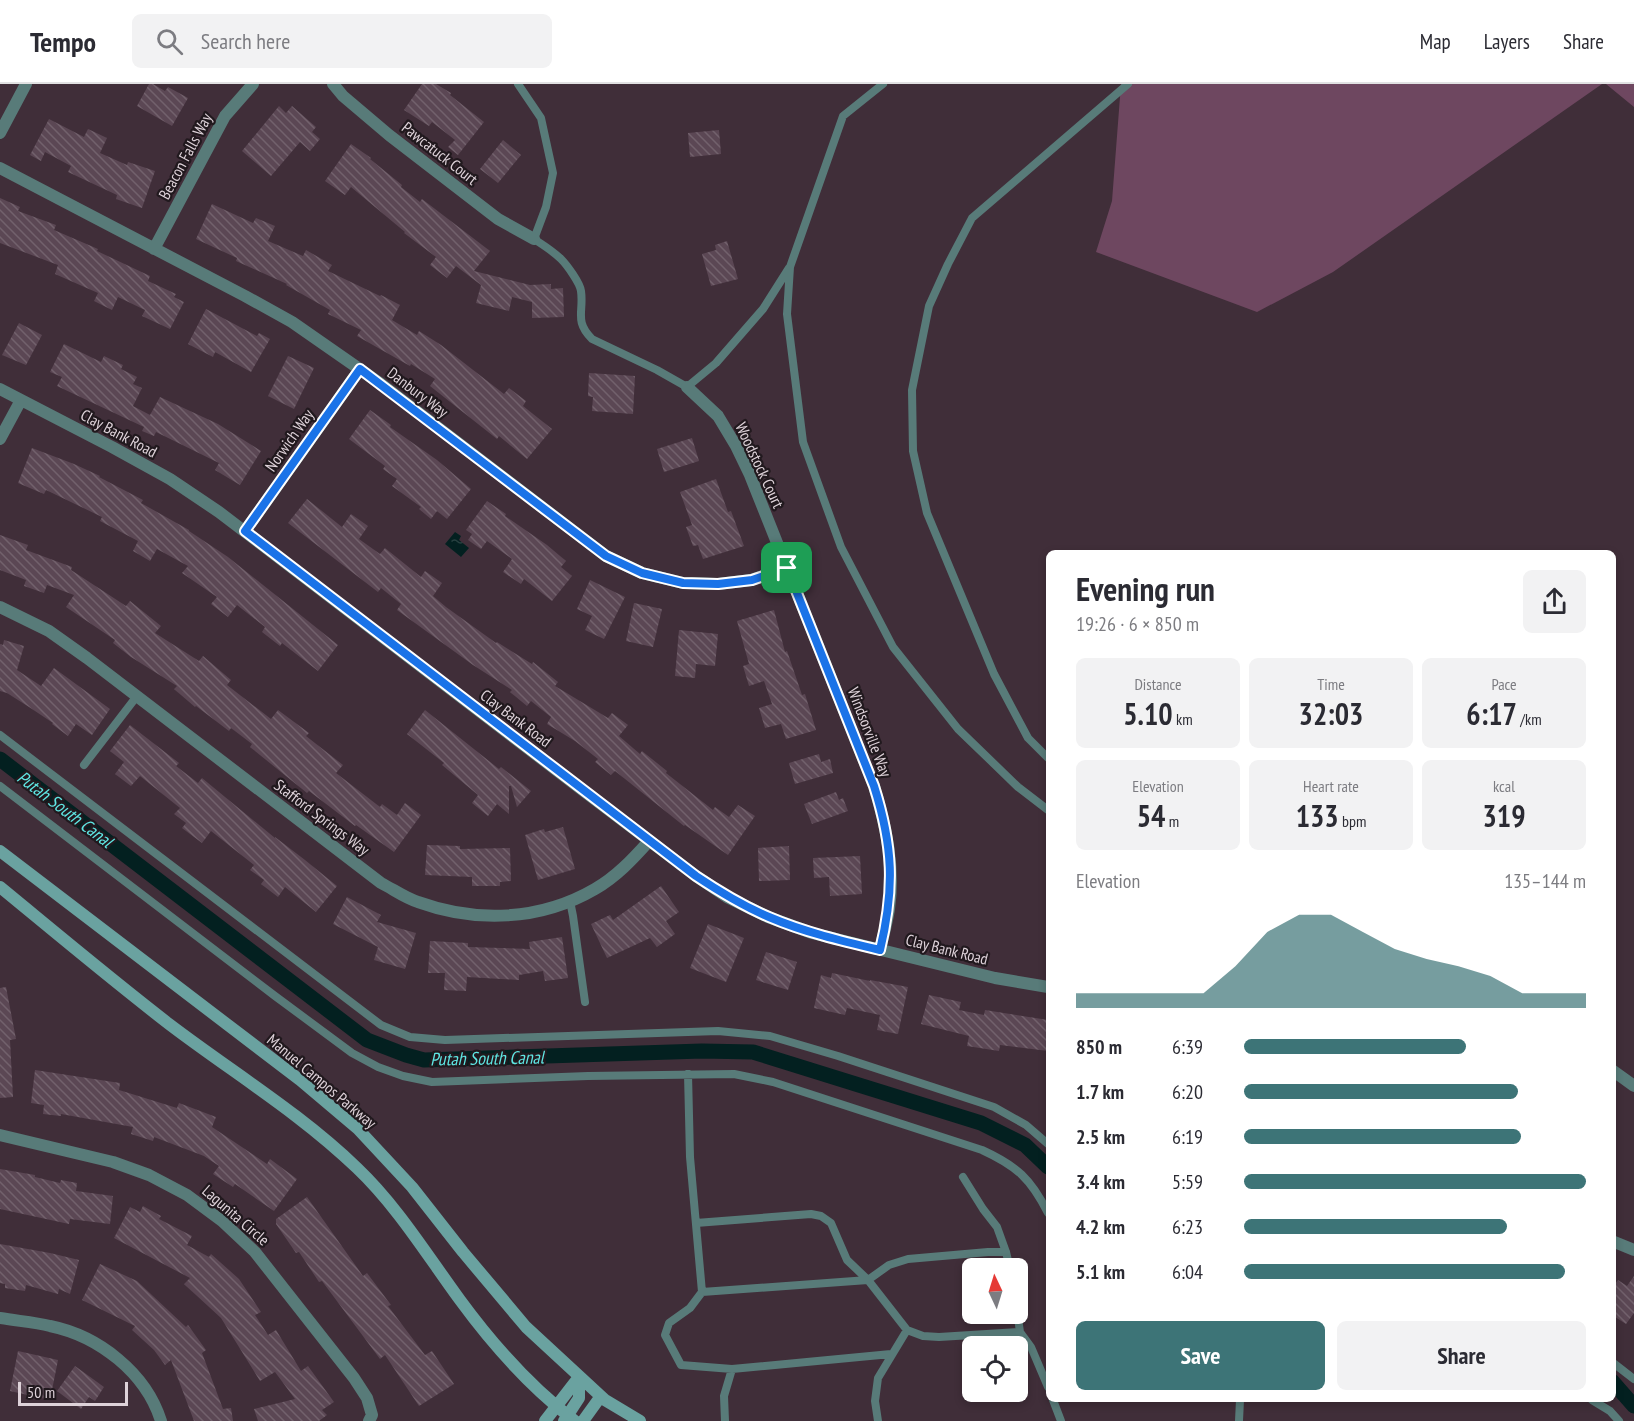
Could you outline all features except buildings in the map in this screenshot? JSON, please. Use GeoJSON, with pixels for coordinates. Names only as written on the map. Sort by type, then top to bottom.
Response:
{"type":"FeatureCollection","features":[{"type":"Feature","properties":{"kind":"main road","name":"Manuel Campos Parkway"},"geometry":{"type":"LineString","coordinates":[[0,851],[300,1080],[358,1129],[412,1187],[526,1327],[601,1396],[640,1421]]}},
{"type":"Feature","properties":{"kind":"main road"},"geometry":{"type":"LineString","coordinates":[[0,887],[169,1024],[313,1129],[351,1162],[391,1206],[497,1348],[569,1419],[579,1398],[579,1377]]}},
{"type":"Feature","properties":{"kind":"main road"},"geometry":{"type":"LineString","coordinates":[[545,1421],[579,1377]]}},
{"type":"Feature","properties":{"kind":"main road"},"geometry":{"type":"LineString","coordinates":[[584,1421],[601,1396]]}},
{"type":"Feature","properties":{"kind":"street"},"geometry":{"type":"LineString","coordinates":[[0,133],[27,84]]}},
{"type":"Feature","properties":{"kind":"street","name":"Beacon Falls Way"},"geometry":{"type":"LineString","coordinates":[[154,249],[225,116],[253,84]]}},
{"type":"Feature","properties":{"kind":"street","name":"Pawcatuck Court"},"geometry":{"type":"LineString","coordinates":[[333,84],[343,96],[389,135],[498,219],[534,239]]}},
{"type":"Feature","properties":{"kind":"street","name":"Danbury Way"},"geometry":{"type":"LineString","coordinates":[[0,168],[292,322],[360,369],[606,556],[642,573],[683,583],[718,584],[752,580],[787,568]]}},
{"type":"Feature","properties":{"kind":"street","name":"Norwich Way"},"geometry":{"type":"LineString","coordinates":[[245,531],[360,369]]}},
{"type":"Feature","properties":{"kind":"street","name":"Woodstock Court"},"geometry":{"type":"LineString","coordinates":[[687,387],[718,416],[736,446],[787,568]]}},
{"type":"Feature","properties":{"kind":"street","name":"Clay Bank Road"},"geometry":{"type":"LineString","coordinates":[[0,389],[170,479],[245,531],[649,841],[727,897],[768,917],[812,933],[996,978],[1046,987]]}},
{"type":"Feature","properties":{"kind":"street"},"geometry":{"type":"LineString","coordinates":[[0,439],[21,400]]}},
{"type":"Feature","properties":{"kind":"street","name":"Windsorville Way"},"geometry":{"type":"LineString","coordinates":[[787,568],[874,786],[883,815],[891,874],[889,908],[880,950]]}},
{"type":"Feature","properties":{"kind":"street","name":"Stafford Springs Way"},"geometry":{"type":"LineString","coordinates":[[0,606],[49,631],[87,658],[381,883],[416,902],[460,914],[477,916],[509,916],[539,911],[570,901],[594,889],[616,874],[649,841]]}},
{"type":"Feature","properties":{"kind":"street"},"geometry":{"type":"LineString","coordinates":[[1616,1073],[1634,1086]]}},
{"type":"Feature","properties":{"kind":"street","name":"Lagunita Circle"},"geometry":{"type":"LineString","coordinates":[[0,1135],[113,1162],[148,1175],[187,1195],[222,1221],[255,1252],[354,1378],[368,1398],[372,1415],[369,1421]]}},
{"type":"Feature","properties":{"kind":"street"},"geometry":{"type":"LineString","coordinates":[[1616,1243],[1634,1250]]}},
{"type":"Feature","properties":{"kind":"street"},"geometry":{"type":"LineString","coordinates":[[0,1318],[51,1326],[80,1335],[107,1350],[130,1370],[150,1396],[161,1421]]}},
{"type":"Feature","properties":{"kind":"lane"},"geometry":{"type":"LineString","coordinates":[[518,84],[541,118],[553,173],[546,207],[534,239],[561,259],[578,283],[581,290],[581,319],[584,331],[592,339],[687,387],[716,363],[763,309],[790,267],[843,116],[883,84]]}},
{"type":"Feature","properties":{"kind":"lane"},"geometry":{"type":"LineString","coordinates":[[1046,756],[1028,738],[994,674],[927,513],[913,451],[912,390],[929,306],[972,218],[1128,84]]}},
{"type":"Feature","properties":{"kind":"lane"},"geometry":{"type":"LineString","coordinates":[[790,267],[787,314],[803,442],[841,547],[893,647],[957,729],[1018,787],[1046,808]]}},
{"type":"Feature","properties":{"kind":"lane"},"geometry":{"type":"LineString","coordinates":[[84,765],[138,696]]}},
{"type":"Feature","properties":{"kind":"lane"},"geometry":{"type":"LineString","coordinates":[[0,735],[381,1025],[410,1037],[445,1040],[718,1031],[770,1036],[994,1107],[1026,1125],[1046,1142]]}},
{"type":"Feature","properties":{"kind":"lane"},"geometry":{"type":"LineString","coordinates":[[0,786],[285,1004],[352,1053],[378,1067],[403,1076],[432,1082],[688,1074],[734,1074],[773,1082],[982,1150],[1004,1160],[1038,1193],[1046,1209]]}},
{"type":"Feature","properties":{"kind":"lane"},"geometry":{"type":"LineString","coordinates":[[570,901],[585,1002]]}},
{"type":"Feature","properties":{"kind":"lane"},"geometry":{"type":"LineString","coordinates":[[688,1074],[690,1157],[702,1292],[690,1308],[669,1323],[665,1335],[681,1365],[732,1369],[891,1354]]}},
{"type":"Feature","properties":{"kind":"lane"},"geometry":{"type":"LineString","coordinates":[[963,1178],[997,1227],[1007,1258]]}},
{"type":"Feature","properties":{"kind":"lane"},"geometry":{"type":"LineString","coordinates":[[696,1223],[811,1214],[821,1216],[831,1223],[847,1260],[868,1281],[907,1330],[923,1336],[939,1337],[1020,1332]]}},
{"type":"Feature","properties":{"kind":"lane"},"geometry":{"type":"LineString","coordinates":[[702,1292],[868,1281],[889,1265],[908,1258],[1006,1252]]}},
{"type":"Feature","properties":{"kind":"lane"},"geometry":{"type":"LineString","coordinates":[[1019,1324],[1020,1332],[1031,1347],[1046,1382]]}},
{"type":"Feature","properties":{"kind":"lane"},"geometry":{"type":"LineString","coordinates":[[878,1421],[875,1401],[878,1378],[907,1330]]}},
{"type":"Feature","properties":{"kind":"lane"},"geometry":{"type":"LineString","coordinates":[[1616,1365],[1634,1379]]}},
{"type":"Feature","properties":{"kind":"lane"},"geometry":{"type":"LineString","coordinates":[[725,1421],[724,1396],[732,1369]]}},
{"type":"Feature","properties":{"kind":"lane"},"geometry":{"type":"LineString","coordinates":[[1054,1402],[1061,1421]]}},
{"type":"Feature","properties":{"kind":"lane"},"geometry":{"type":"LineString","coordinates":[[1239,1421],[1240,1402]]}},
{"type":"Feature","properties":{"kind":"lane"},"geometry":{"type":"LineString","coordinates":[[1595,1402],[1610,1411],[1619,1421]]}},
{"type":"Feature","properties":{"kind":"shaded area"},"geometry":{"type":"Polygon","coordinates":[[[1121,84],[1602,84],[1333,272],[1257,312],[1096,252],[1112,201],[1121,84]]]}},
{"type":"Feature","properties":{"kind":"shaded area"},"geometry":{"type":"Polygon","coordinates":[[[1606,84],[1634,84],[1634,107],[1606,84]]]}},
{"type":"Feature","properties":{"kind":"water"},"geometry":{"type":"Polygon","coordinates":[[[455,532],[461,536],[459,540],[469,548],[461,557],[445,544],[455,532]]]}},
{"type":"Feature","properties":{"kind":"waterway","name":"Putah South Canal"},"geometry":{"type":"LineString","coordinates":[[0,759],[367,1040],[424,1060],[702,1051],[753,1052],[981,1123],[1025,1145],[1046,1165]]}},
{"type":"Feature","properties":{"kind":"waterway","name":"Putah South Canal"},"geometry":{"type":"LineString","coordinates":[[1616,1386],[1634,1406]]}},
{"type":"Feature","properties":{"kind":"route"},"geometry":{"type":"LineString","coordinates":[[360,369],[606,556],[642,573],[683,583],[718,584],[752,580],[787,568],[874,786],[883,815],[891,874],[889,908],[880,950],[812,933],[768,917],[727,897],[581,789],[245,531],[360,369]]}}]}
